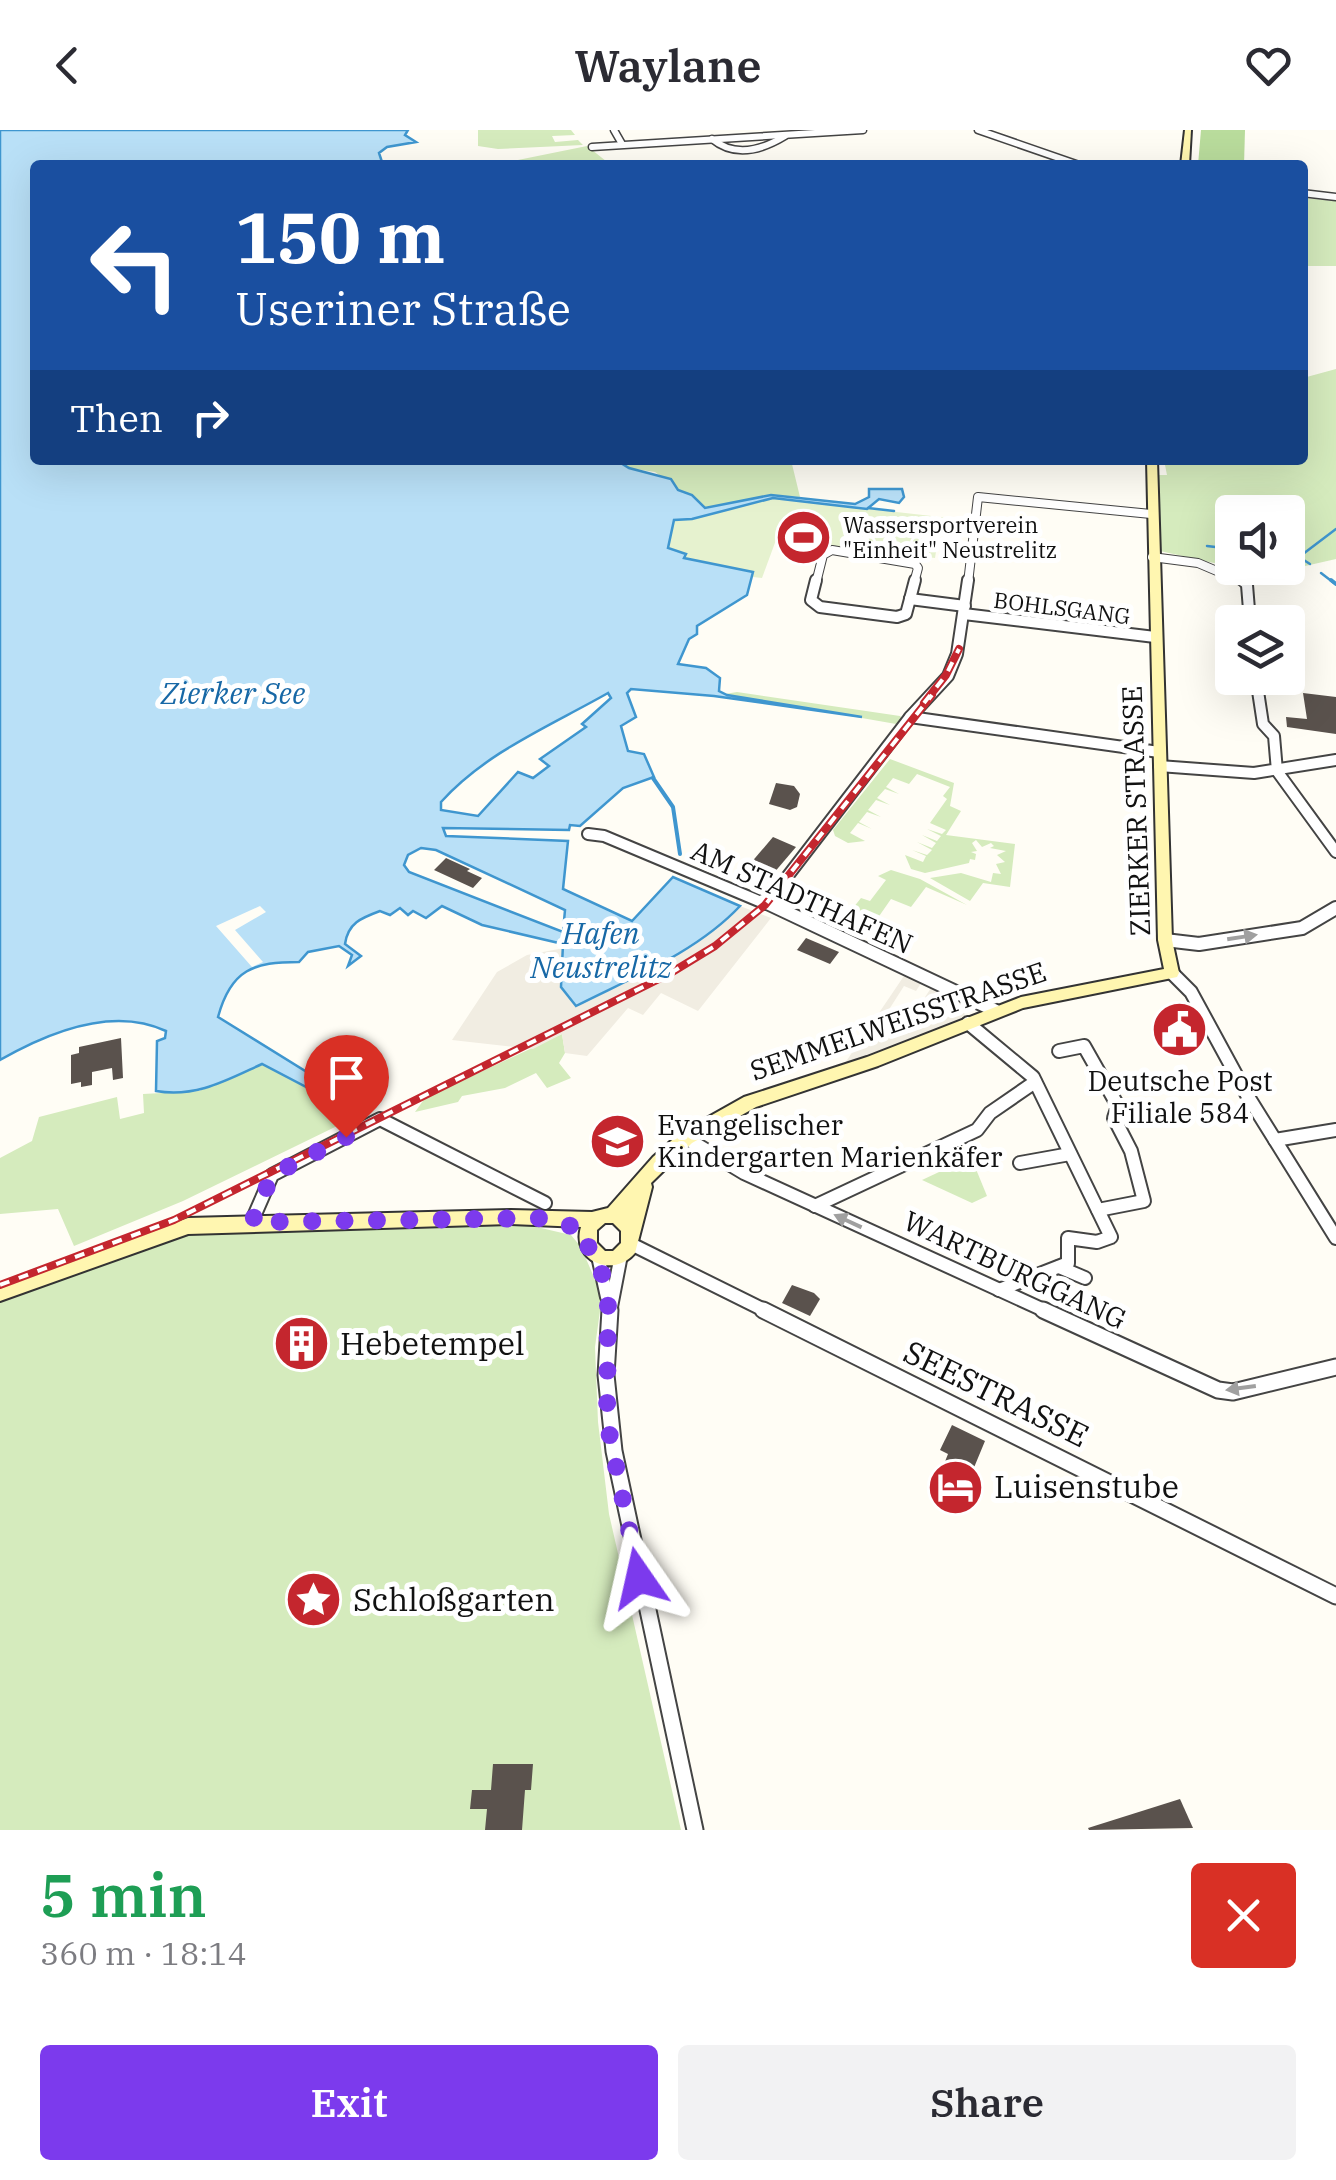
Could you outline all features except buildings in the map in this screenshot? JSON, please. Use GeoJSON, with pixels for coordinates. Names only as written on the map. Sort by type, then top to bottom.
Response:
{"type":"FeatureCollection","features":[{"type":"Feature","properties":{"kind":"main road"},"geometry":{"type":"LineString","coordinates":[[1185,160],[1188,130]]}},
{"type":"Feature","properties":{"kind":"main road","name":"ZIERKER STRASSE"},"geometry":{"type":"LineString","coordinates":[[1152,465],[1164,940],[1172,973]]}},
{"type":"Feature","properties":{"kind":"main road","name":"SEMMELWEISSTRASSE"},"geometry":{"type":"LineString","coordinates":[[598,1223],[686,1138],[750,1102],[872,1062],[996,1011],[1062,993],[1172,973]]}},
{"type":"Feature","properties":{"kind":"main road","name":"SEMMELWEISSTRASSE"},"geometry":{"type":"LineString","coordinates":[[628,1242],[639,1195],[659,1162]]}},
{"type":"Feature","properties":{"kind":"main road"},"geometry":{"type":"LineString","coordinates":[[0,1294],[188,1226],[548,1210],[598,1223],[628,1242]]}},
{"type":"Feature","properties":{"kind":"main road"},"geometry":{"type":"LineString","coordinates":[[598,1223],[589,1250],[598,1256],[628,1242]]}},
{"type":"Feature","properties":{"kind":"street"},"geometry":{"type":"LineString","coordinates":[[614,130],[622,144]]}},
{"type":"Feature","properties":{"kind":"street"},"geometry":{"type":"LineString","coordinates":[[677,130],[687,141]]}},
{"type":"Feature","properties":{"kind":"street"},"geometry":{"type":"LineString","coordinates":[[592,147],[863,130]]}},
{"type":"Feature","properties":{"kind":"street"},"geometry":{"type":"LineString","coordinates":[[978,130],[1065,160]]}},
{"type":"Feature","properties":{"kind":"street"},"geometry":{"type":"LineString","coordinates":[[712,139],[722,148],[750,150],[770,146],[787,135]]}},
{"type":"Feature","properties":{"kind":"street"},"geometry":{"type":"LineString","coordinates":[[1308,195],[1336,197]]}},
{"type":"Feature","properties":{"kind":"street"},"geometry":{"type":"LineString","coordinates":[[767,903],[910,717],[948,676],[957,654],[965,610],[978,497],[1151,514]]}},
{"type":"Feature","properties":{"kind":"street"},"geometry":{"type":"LineString","coordinates":[[832,550],[915,564],[918,568],[910,600],[906,614],[897,617],[820,607],[811,602],[823,555],[832,550]]}},
{"type":"Feature","properties":{"kind":"street"},"geometry":{"type":"LineString","coordinates":[[1152,557],[1198,562],[1242,579],[1247,584],[1249,605]]}},
{"type":"Feature","properties":{"kind":"street","name":"BOHLSGANG"},"geometry":{"type":"LineString","coordinates":[[910,600],[1155,637]]}},
{"type":"Feature","properties":{"kind":"street"},"geometry":{"type":"LineString","coordinates":[[1259,695],[1263,724],[1274,736],[1276,770],[1336,852]]}},
{"type":"Feature","properties":{"kind":"street"},"geometry":{"type":"LineString","coordinates":[[910,717],[1254,774],[1336,760]]}},
{"type":"Feature","properties":{"kind":"street","name":"AM STADTHAFEN"},"geometry":{"type":"LineString","coordinates":[[588,834],[604,836],[767,903],[996,1011]]}},
{"type":"Feature","properties":{"kind":"street"},"geometry":{"type":"LineString","coordinates":[[1164,940],[1182,943],[1302,928],[1336,908]]}},
{"type":"Feature","properties":{"kind":"street","name":"ZIERKER STRASSE"},"geometry":{"type":"LineString","coordinates":[[1172,973],[1191,992],[1274,1140],[1336,1238]]}},
{"type":"Feature","properties":{"kind":"street"},"geometry":{"type":"LineString","coordinates":[[968,1023],[1035,1082],[1110,1238],[1097,1242],[1068,1238],[1068,1263],[999,1290]]}},
{"type":"Feature","properties":{"kind":"street"},"geometry":{"type":"LineString","coordinates":[[1059,1051],[1084,1046],[1118,1106],[1114,1118],[1131,1150],[1144,1201],[1098,1210]]}},
{"type":"Feature","properties":{"kind":"street"},"geometry":{"type":"LineString","coordinates":[[815,1206],[974,1132],[994,1109],[1035,1082]]}},
{"type":"Feature","properties":{"kind":"street"},"geometry":{"type":"LineString","coordinates":[[252,1222],[272,1175],[380,1119],[548,1210]]}},
{"type":"Feature","properties":{"kind":"street"},"geometry":{"type":"LineString","coordinates":[[1274,1140],[1336,1130]]}},
{"type":"Feature","properties":{"kind":"street","name":"WARTBURGGANG"},"geometry":{"type":"LineString","coordinates":[[686,1138],[744,1173],[1218,1390],[1232,1392],[1336,1368]]}},
{"type":"Feature","properties":{"kind":"street"},"geometry":{"type":"LineString","coordinates":[[1020,1163],[1070,1154]]}},
{"type":"Feature","properties":{"kind":"street"},"geometry":{"type":"LineString","coordinates":[[608,1301],[628,1242]]}},
{"type":"Feature","properties":{"kind":"street","name":"SEESTRASSE"},"geometry":{"type":"LineString","coordinates":[[628,1242],[1336,1596]]}},
{"type":"Feature","properties":{"kind":"street"},"geometry":{"type":"LineString","coordinates":[[598,1256],[608,1301],[607,1422],[663,1696],[695,1830]]}},
{"type":"Feature","properties":{"kind":"street"},"geometry":{"type":"LineString","coordinates":[[1059,1267],[1085,1278]]}},
{"type":"Feature","properties":{"kind":"green space"},"geometry":{"type":"Polygon","coordinates":[[[478,130],[571,130],[575,135],[552,136],[555,142],[578,140],[583,145],[498,149],[478,146],[478,130]]]}},
{"type":"Feature","properties":{"kind":"green space"},"geometry":{"type":"Polygon","coordinates":[[[1201,130],[1245,130],[1244,160],[1198,160],[1201,130]]]}},
{"type":"Feature","properties":{"kind":"green space"},"geometry":{"type":"Polygon","coordinates":[[[587,146],[605,160],[518,160],[587,146]]]}},
{"type":"Feature","properties":{"kind":"green space"},"geometry":{"type":"Polygon","coordinates":[[[1308,198],[1336,201],[1336,266],[1308,266],[1308,198]]]}},
{"type":"Feature","properties":{"kind":"green space"},"geometry":{"type":"Polygon","coordinates":[[[1336,369],[1336,559],[1305,566],[1305,495],[1215,495],[1215,563],[1160,551],[1159,475],[1167,475],[1165,465],[1308,465],[1308,377],[1336,369]]]}},
{"type":"Feature","properties":{"kind":"green space"},"geometry":{"type":"Polygon","coordinates":[[[624,465],[792,465],[800,497],[770,495],[705,508],[655,472],[624,465]]]}},
{"type":"Feature","properties":{"kind":"green space","name":"Wassersportverein \"Einheit\" Neustrelitz"},"geometry":{"type":"Polygon","coordinates":[[[773,498],[967,520],[965,535],[939,532],[935,558],[776,540],[762,578],[753,577],[753,572],[683,558],[685,554],[668,548],[674,520],[773,498]]]}},
{"type":"Feature","properties":{"kind":"green space"},"geometry":{"type":"Polygon","coordinates":[[[737,692],[902,718],[896,724],[725,694],[737,692]]]}},
{"type":"Feature","properties":{"kind":"green space"},"geometry":{"type":"Polygon","coordinates":[[[890,759],[954,783],[950,806],[961,811],[946,835],[1015,844],[1010,887],[983,883],[970,901],[930,878],[961,873],[991,882],[993,873],[1001,874],[996,864],[1005,862],[997,855],[1006,851],[990,848],[994,846],[991,843],[982,847],[976,840],[972,843],[977,851],[971,852],[976,854],[975,860],[970,859],[969,863],[925,873],[911,869],[905,855],[923,862],[926,856],[912,850],[927,855],[932,850],[917,842],[932,848],[936,843],[922,835],[937,841],[941,836],[927,829],[942,834],[946,830],[930,823],[947,799],[943,796],[950,787],[917,774],[909,784],[893,778],[886,787],[899,794],[885,789],[877,798],[890,805],[876,800],[868,810],[881,817],[867,812],[859,822],[872,829],[858,823],[850,833],[865,841],[848,843],[835,836],[833,830],[890,759]]]}},
{"type":"Feature","properties":{"kind":"green space"},"geometry":{"type":"Polygon","coordinates":[[[891,870],[920,879],[967,905],[926,887],[911,907],[891,899],[875,922],[856,914],[858,911],[853,908],[861,898],[870,901],[886,880],[878,876],[891,870]]]}},
{"type":"Feature","properties":{"kind":"green space"},"geometry":{"type":"Polygon","coordinates":[[[562,1034],[565,1053],[559,1063],[571,1078],[547,1088],[536,1073],[505,1088],[462,1096],[458,1102],[415,1112],[425,1098],[562,1034]]]}},
{"type":"Feature","properties":{"kind":"green space"},"geometry":{"type":"Polygon","coordinates":[[[262,1064],[331,1100],[339,1092],[374,1108],[183,1201],[74,1246],[58,1209],[0,1214],[0,1158],[32,1141],[39,1117],[117,1097],[120,1119],[144,1113],[143,1094],[199,1091],[262,1064]]]}},
{"type":"Feature","properties":{"kind":"green space"},"geometry":{"type":"Polygon","coordinates":[[[971,1157],[987,1196],[972,1203],[922,1180],[971,1157]]]}},
{"type":"Feature","properties":{"kind":"green space","name":"Schloßgarten"},"geometry":{"type":"Polygon","coordinates":[[[528,1225],[571,1235],[581,1247],[602,1296],[595,1347],[598,1422],[609,1514],[681,1830],[0,1830],[0,1298],[166,1239],[197,1233],[267,1227],[528,1225]]]}},
{"type":"Feature","properties":{"kind":"shaded area"},"geometry":{"type":"Polygon","coordinates":[[[740,906],[771,918],[698,1011],[661,993],[643,1015],[628,1008],[587,1056],[565,1053],[562,1034],[533,1049],[452,1040],[497,972],[527,955],[564,948],[561,987],[668,959],[740,906]]]}},
{"type":"Feature","properties":{"kind":"shaded area"},"geometry":{"type":"Polygon","coordinates":[[[906,973],[923,980],[916,991],[904,986],[881,1022],[902,1032],[933,985],[966,1003],[964,1018],[843,1066],[906,973]]]}},
{"type":"Feature","properties":{"kind":"water","name":"Zierker See"},"geometry":{"type":"Polygon","coordinates":[[[0,130],[408,130],[405,135],[416,142],[387,147],[379,153],[381,160],[30,160],[30,465],[624,465],[671,479],[678,490],[692,495],[705,508],[771,495],[855,504],[869,497],[869,489],[902,489],[904,497],[899,503],[879,499],[867,509],[773,498],[674,520],[668,548],[686,554],[684,558],[753,572],[747,595],[697,626],[697,634],[689,639],[678,664],[706,668],[720,678],[719,691],[727,695],[862,717],[714,696],[631,689],[627,693],[636,717],[621,726],[628,751],[644,754],[654,777],[623,788],[580,826],[570,825],[569,830],[443,828],[446,836],[568,841],[563,889],[632,921],[673,877],[740,906],[684,950],[576,1006],[561,987],[563,944],[482,925],[442,906],[426,918],[413,911],[408,915],[400,908],[390,915],[380,911],[367,916],[352,926],[347,937],[345,944],[361,956],[348,966],[352,955],[339,946],[308,952],[299,962],[257,967],[237,979],[218,1017],[339,1092],[331,1100],[262,1064],[198,1090],[156,1091],[157,1041],[165,1038],[166,1031],[146,1024],[103,1022],[38,1041],[0,1060],[0,130]],[[608,693],[520,741],[459,784],[441,802],[441,810],[478,816],[518,772],[533,778],[549,766],[540,759],[586,727],[582,724],[611,698],[608,693]],[[421,848],[408,855],[404,865],[409,872],[563,932],[565,910],[436,850],[421,848]]]}},
{"type":"Feature","properties":{"kind":"pier"},"geometry":{"type":"Polygon","coordinates":[[[260,906],[266,912],[235,930],[263,962],[252,967],[216,926],[260,906]]]}},
{"type":"Feature","properties":{"kind":"waterway"},"geometry":{"type":"LineString","coordinates":[[868,508],[894,511]]}},
{"type":"Feature","properties":{"kind":"waterway"},"geometry":{"type":"LineString","coordinates":[[1305,552],[1336,529]]}},
{"type":"Feature","properties":{"kind":"waterway"},"geometry":{"type":"LineString","coordinates":[[1207,546],[1215,547]]}},
{"type":"Feature","properties":{"kind":"waterway"},"geometry":{"type":"LineString","coordinates":[[1305,561],[1310,564]]}},
{"type":"Feature","properties":{"kind":"waterway"},"geometry":{"type":"LineString","coordinates":[[1321,573],[1334,583]]}},
{"type":"Feature","properties":{"kind":"waterway"},"geometry":{"type":"LineString","coordinates":[[1331,580],[1336,584]]}},
{"type":"Feature","properties":{"kind":"waterway"},"geometry":{"type":"LineString","coordinates":[[653,778],[673,807],[680,854]]}},
{"type":"Feature","properties":{"kind":"railway"},"geometry":{"type":"LineString","coordinates":[[924,703],[946,675],[959,649]]}},
{"type":"Feature","properties":{"kind":"railway"},"geometry":{"type":"LineString","coordinates":[[0,1285],[174,1220],[669,974],[715,946],[765,905],[932,695]]}},
{"type":"Feature","properties":{"kind":"place","name":"Wassersportverein \"Einheit\" Neustrelitz"},"geometry":{"type":"Point","coordinates":[804,538]}},
{"type":"Feature","properties":{"kind":"place","name":"Deutsche Post Filiale 584"},"geometry":{"type":"Point","coordinates":[1180,1030]}},
{"type":"Feature","properties":{"kind":"place","name":"Evangelischer Kindergarten Marienkäfer"},"geometry":{"type":"Point","coordinates":[618,1141]}},
{"type":"Feature","properties":{"kind":"place","name":"Hebetempel"},"geometry":{"type":"Point","coordinates":[301,1344]}},
{"type":"Feature","properties":{"kind":"place","name":"Luisenstube"},"geometry":{"type":"Point","coordinates":[955,1487]}},
{"type":"Feature","properties":{"kind":"place","name":"Schloßgarten"},"geometry":{"type":"Point","coordinates":[314,1600]}},
{"type":"Feature","properties":{"kind":"route"},"geometry":{"type":"LineString","coordinates":[[346,1137],[272,1175],[252,1222],[550,1218],[586,1232],[589,1250],[598,1256],[608,1301],[607,1422],[639,1578]]}},
{"type":"Feature","properties":{"kind":"water label","name":"Hafen Neustrelitz"},"geometry":{"type":"Point","coordinates":[601,951]}}]}
